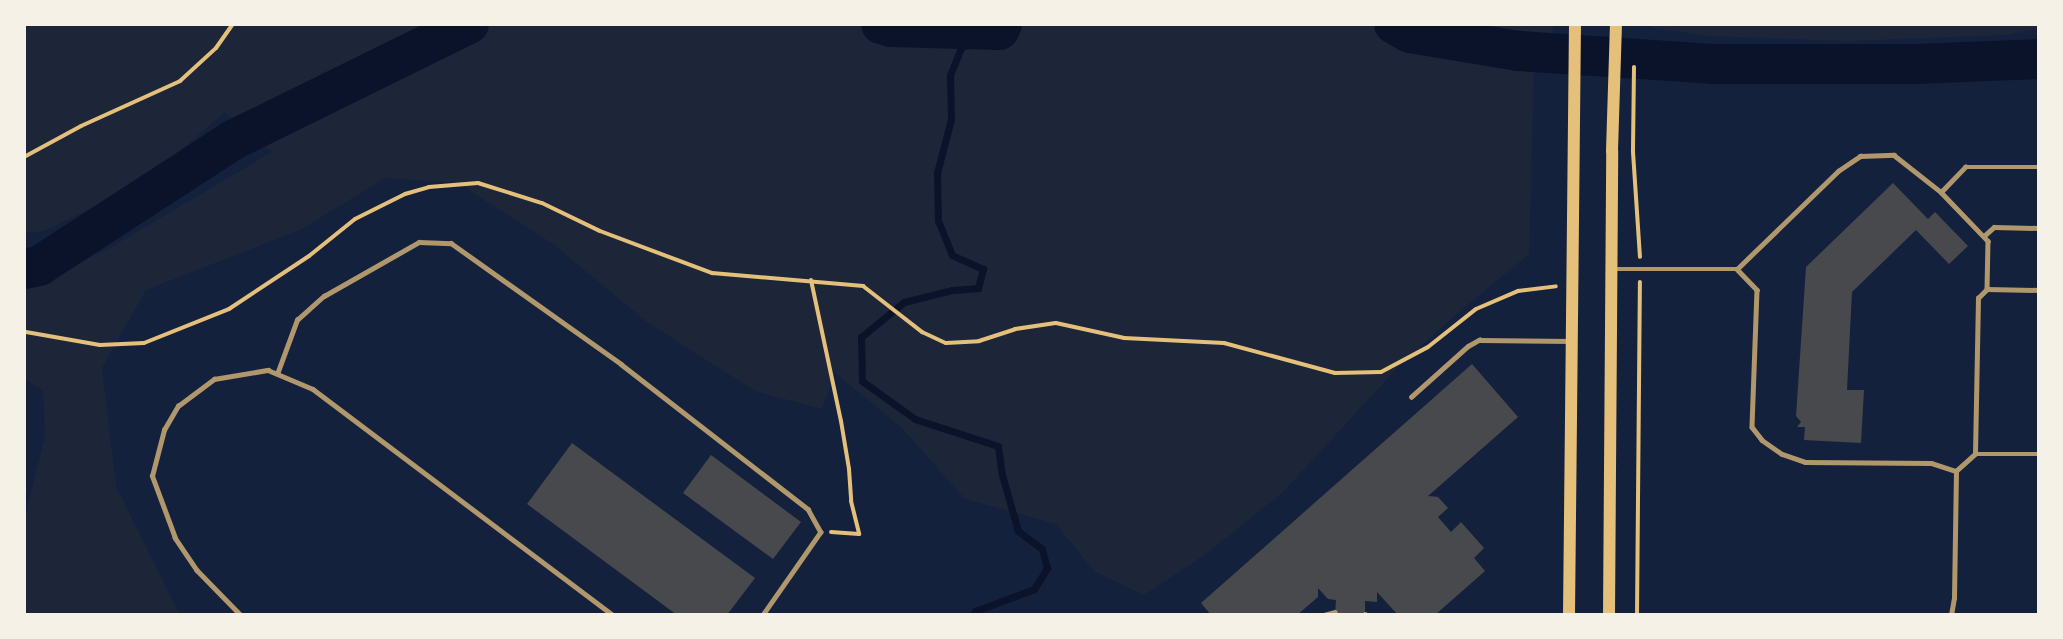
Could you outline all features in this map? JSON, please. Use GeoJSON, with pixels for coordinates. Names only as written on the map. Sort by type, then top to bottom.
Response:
{"type":"FeatureCollection","features":[{"type":"Feature","properties":{"kind":"main road"},"geometry":{"type":"LineString","coordinates":[[1569,615],[1575,24]]}},
{"type":"Feature","properties":{"kind":"main road"},"geometry":{"type":"LineString","coordinates":[[1610,615],[1612,151],[1616,24]]}},
{"type":"Feature","properties":{"kind":"lane"},"geometry":{"type":"LineString","coordinates":[[1611,268],[1737,269],[1838,171],[1860,156],[1894,155],[1941,192],[1988,241],[1988,289]]}},
{"type":"Feature","properties":{"kind":"lane"},"geometry":{"type":"LineString","coordinates":[[1941,192],[1965,167],[2039,167]]}},
{"type":"Feature","properties":{"kind":"lane"},"geometry":{"type":"LineString","coordinates":[[1984,236],[1994,227],[2039,228]]}},
{"type":"Feature","properties":{"kind":"lane"},"geometry":{"type":"LineString","coordinates":[[278,374],[297,320],[324,296],[419,242],[451,243],[621,364],[808,509],[821,532],[763,615]]}},
{"type":"Feature","properties":{"kind":"lane"},"geometry":{"type":"LineString","coordinates":[[1737,269],[1757,290],[1752,427],[1762,440],[1782,454],[1805,462],[1931,463],[1956,471]]}},
{"type":"Feature","properties":{"kind":"lane"},"geometry":{"type":"LineString","coordinates":[[1975,454],[1977,298],[1988,289],[2039,290]]}},
{"type":"Feature","properties":{"kind":"lane"},"geometry":{"type":"LineString","coordinates":[[1411,397],[1468,346],[1479,340],[1572,341]]}},
{"type":"Feature","properties":{"kind":"lane"},"geometry":{"type":"LineString","coordinates":[[240,615],[197,571],[175,538],[152,476],[164,430],[178,406],[214,379],[268,370],[313,389],[613,615]]}},
{"type":"Feature","properties":{"kind":"lane"},"geometry":{"type":"LineString","coordinates":[[1951,615],[1954,598],[1956,471],[1975,454],[2039,454]]}},
{"type":"Feature","properties":{"kind":"lane"},"geometry":{"type":"LineString","coordinates":[[1324,615],[1335,612]]}},
{"type":"Feature","properties":{"kind":"path"},"geometry":{"type":"LineString","coordinates":[[24,157],[81,126],[180,81],[216,48],[233,24]]}},
{"type":"Feature","properties":{"kind":"path"},"geometry":{"type":"LineString","coordinates":[[1634,59],[1633,152],[1640,269],[1637,615]]}},
{"type":"Feature","properties":{"kind":"path"},"geometry":{"type":"LineString","coordinates":[[26,332],[100,345],[144,343],[229,309],[309,256],[365,214],[405,194],[429,187],[478,183],[542,203],[600,231],[712,273],[863,286],[922,332],[946,343],[979,341],[1015,329],[1056,323],[1124,338],[1224,343],[1335,373],[1381,372],[1428,347],[1476,309],[1518,291],[1548,286],[1572,286]]}},
{"type":"Feature","properties":{"kind":"path"},"geometry":{"type":"LineString","coordinates":[[812,280],[841,421],[849,469],[850,501],[860,534],[821,532]]}},
{"type":"Feature","properties":{"kind":"shaded area"},"geometry":{"type":"Polygon","coordinates":[[[24,24],[1553,24],[1552,37],[1535,32],[1529,254],[1461,310],[1401,364],[1283,492],[1206,554],[1144,595],[1094,571],[1056,524],[965,499],[901,427],[835,373],[822,409],[755,391],[647,322],[553,244],[458,183],[385,178],[302,229],[146,290],[102,368],[116,486],[180,615],[24,615],[24,519],[45,438],[43,391],[24,378],[24,285],[103,252],[272,152],[225,112],[143,183],[44,231],[24,233],[24,24]]]}},
{"type":"Feature","properties":{"kind":"shaded area"},"geometry":{"type":"Polygon","coordinates":[[[1652,24],[2039,24],[2039,28],[2006,35],[1846,41],[1708,36],[1654,28],[1652,24]]]}},
{"type":"Feature","properties":{"kind":"building"},"geometry":{"type":"Polygon","coordinates":[[[1893,183],[1928,219],[1935,212],[1968,246],[1949,264],[1916,230],[1852,292],[1847,390],[1864,390],[1861,443],[1804,440],[1805,427],[1797,427],[1801,422],[1796,416],[1806,267],[1893,183]]]}},
{"type":"Feature","properties":{"kind":"building"},"geometry":{"type":"Polygon","coordinates":[[[1472,364],[1518,417],[1428,496],[1438,497],[1448,508],[1438,517],[1451,532],[1461,522],[1484,548],[1474,558],[1485,571],[1435,615],[1398,615],[1377,592],[1377,602],[1365,601],[1365,615],[1335,615],[1336,600],[1328,599],[1318,588],[1318,597],[1297,615],[1211,615],[1201,603],[1472,364]]]}},
{"type":"Feature","properties":{"kind":"building"},"geometry":{"type":"Polygon","coordinates":[[[572,443],[755,578],[727,615],[677,615],[527,504],[572,443]]]}},
{"type":"Feature","properties":{"kind":"building"},"geometry":{"type":"Polygon","coordinates":[[[711,455],[801,522],[773,559],[683,493],[711,455]]]}},
{"type":"Feature","properties":{"kind":"waterway"},"geometry":{"type":"LineString","coordinates":[[24,269],[39,266],[233,140],[469,24]]}},
{"type":"Feature","properties":{"kind":"waterway"},"geometry":{"type":"LineString","coordinates":[[881,24],[891,27],[999,30],[1002,24]]}},
{"type":"Feature","properties":{"kind":"waterway"},"geometry":{"type":"LineString","coordinates":[[1394,24],[1410,33],[1519,51],[1713,64],[1915,64],[2039,59]]}},
{"type":"Feature","properties":{"kind":"waterway"},"geometry":{"type":"LineString","coordinates":[[973,615],[975,611],[1034,589],[1047,568],[1042,549],[1018,531],[1002,475],[998,446],[915,419],[862,381],[861,337],[904,302],[952,290],[978,288],[983,269],[952,255],[938,221],[937,173],[951,119],[950,75],[961,48],[990,30]]}}]}
